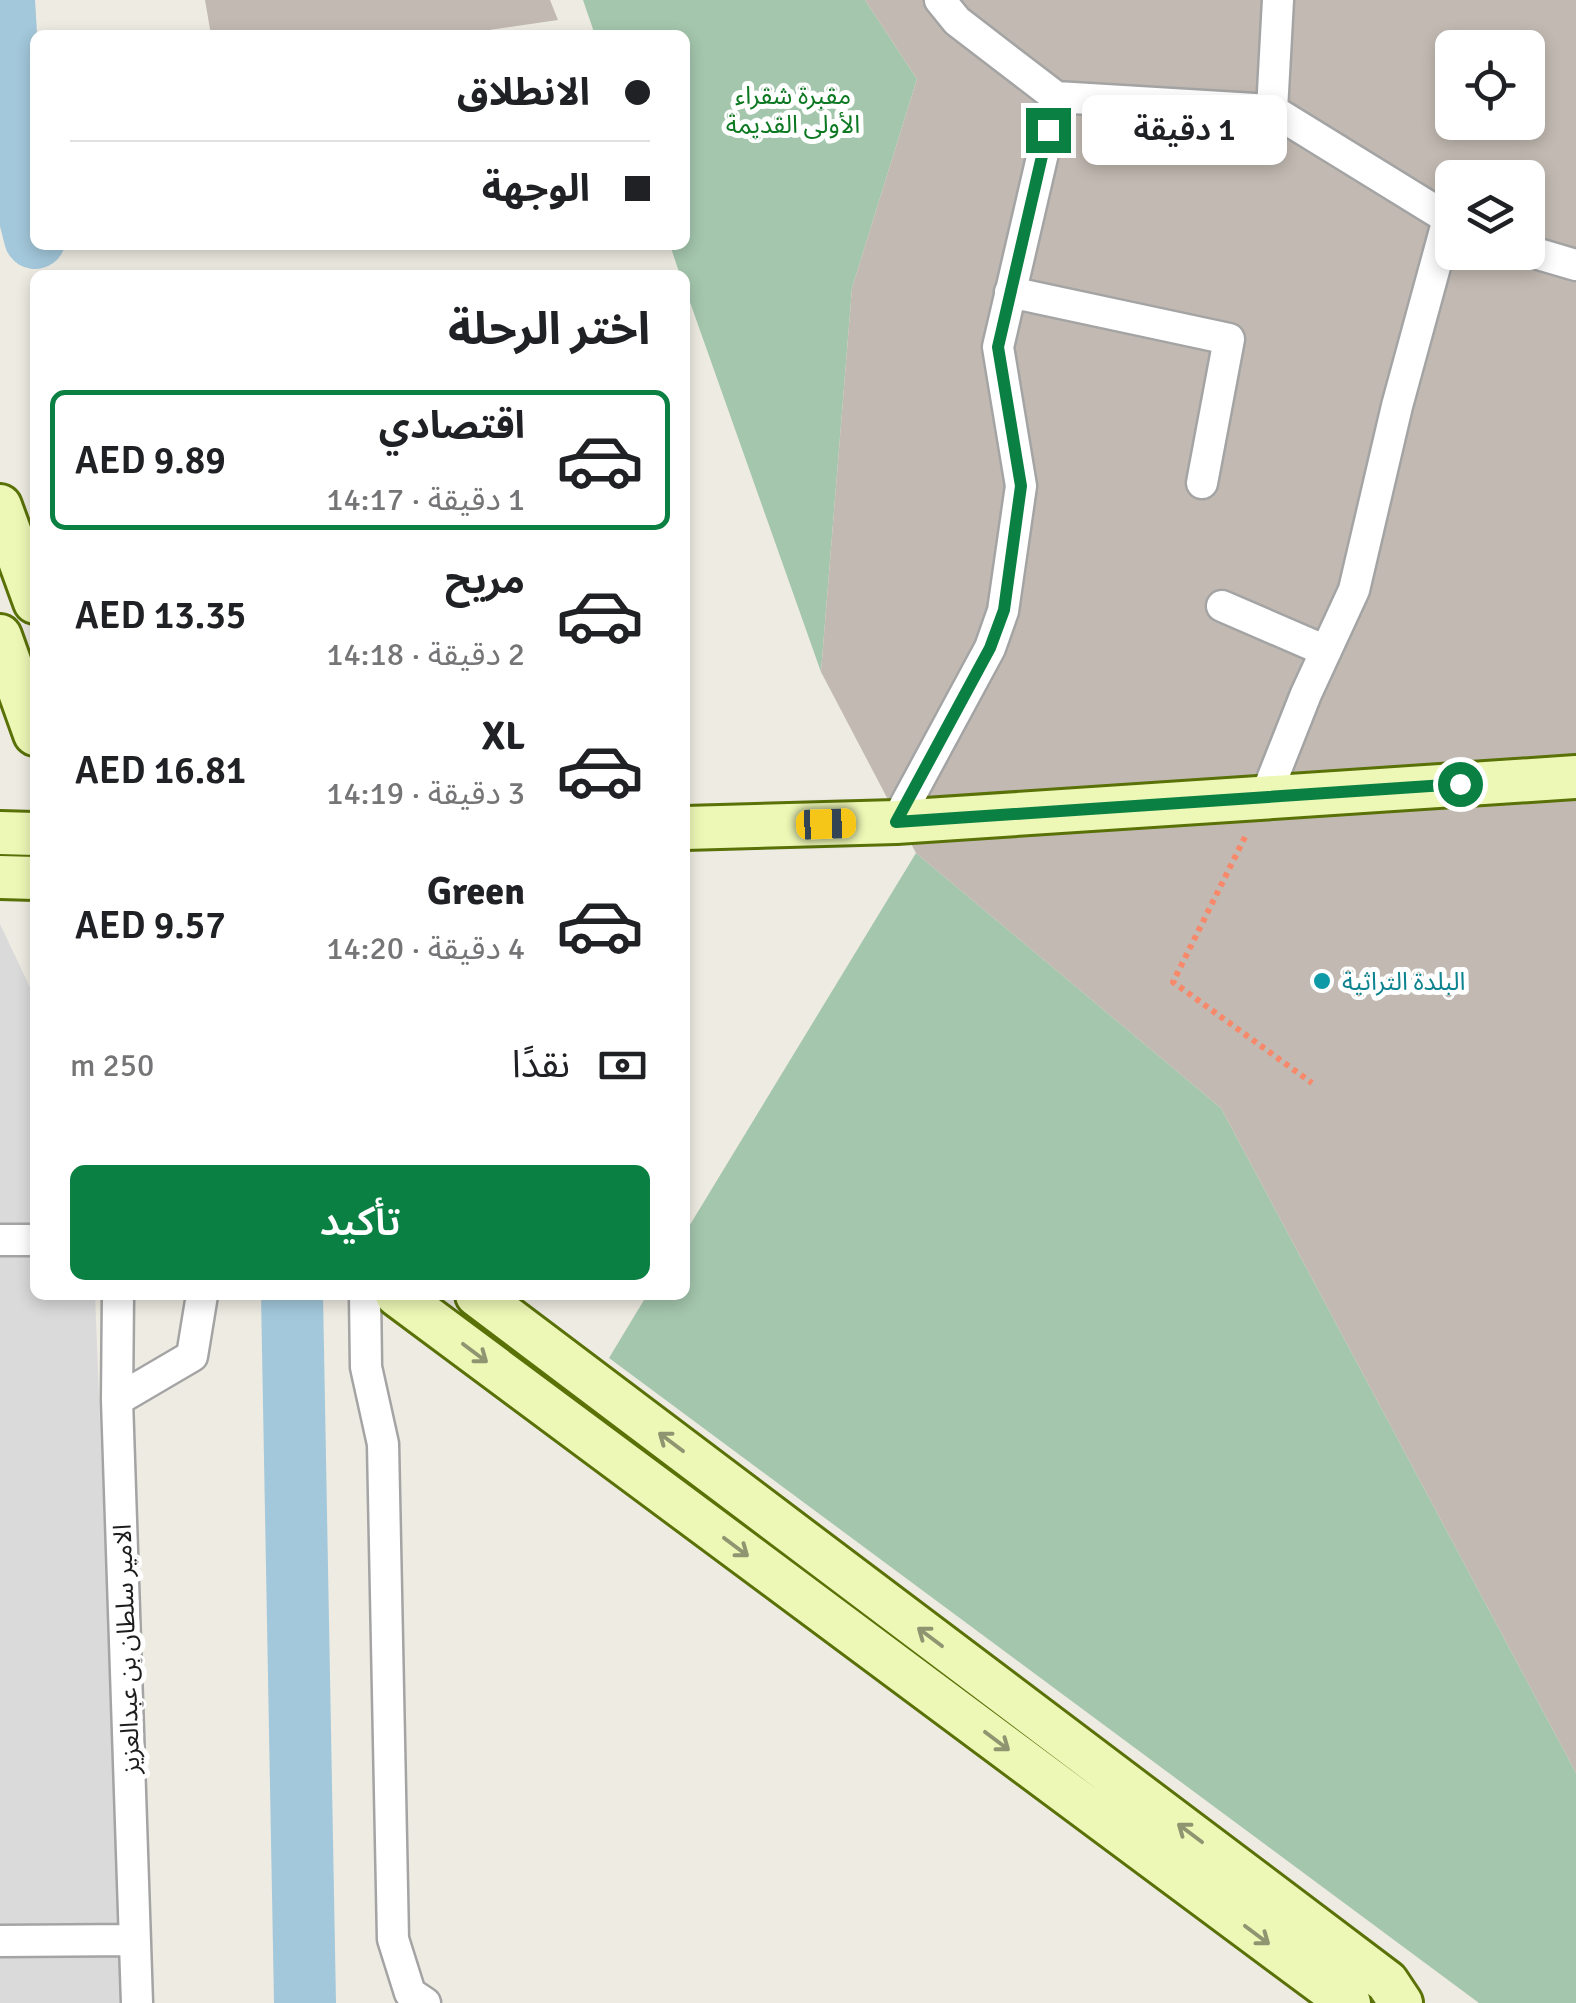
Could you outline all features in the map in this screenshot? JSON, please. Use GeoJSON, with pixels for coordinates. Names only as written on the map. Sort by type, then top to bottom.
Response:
{"type":"FeatureCollection","features":[{"type":"Feature","properties":{"kind":"street"},"geometry":{"type":"LineString","coordinates":[[940,0],[958,22],[1056,97],[1272,110],[1435,211]]}},
{"type":"Feature","properties":{"kind":"street"},"geometry":{"type":"LineString","coordinates":[[1272,110],[1278,0]]}},
{"type":"Feature","properties":{"kind":"street"},"geometry":{"type":"LineString","coordinates":[[896,822],[990,648],[1004,610],[1021,486],[998,347],[1056,97]]}},
{"type":"Feature","properties":{"kind":"street"},"geometry":{"type":"LineString","coordinates":[[1545,256],[1576,265]]}},
{"type":"Feature","properties":{"kind":"street"},"geometry":{"type":"LineString","coordinates":[[1266,795],[1354,590],[1396,406],[1435,270]]}},
{"type":"Feature","properties":{"kind":"street"},"geometry":{"type":"LineString","coordinates":[[1010,292],[1230,339],[1202,483]]}},
{"type":"Feature","properties":{"kind":"street"},"geometry":{"type":"LineString","coordinates":[[0,506],[30,588]]}},
{"type":"Feature","properties":{"kind":"street"},"geometry":{"type":"LineString","coordinates":[[1222,606],[1326,651]]}},
{"type":"Feature","properties":{"kind":"street"},"geometry":{"type":"LineString","coordinates":[[0,636],[30,720]]}},
{"type":"Feature","properties":{"kind":"street"},"geometry":{"type":"LineString","coordinates":[[690,828],[896,822],[1576,777]]}},
{"type":"Feature","properties":{"kind":"street"},"geometry":{"type":"LineString","coordinates":[[0,833],[30,834]]}},
{"type":"Feature","properties":{"kind":"street"},"geometry":{"type":"LineString","coordinates":[[0,877],[30,878]]}},
{"type":"Feature","properties":{"kind":"street"},"geometry":{"type":"LineString","coordinates":[[0,1240],[30,1240]]}},
{"type":"Feature","properties":{"kind":"street","name":"الامير سلطان بن عبدالعزيز"},"geometry":{"type":"LineString","coordinates":[[118,1300],[137,2003]]}},
{"type":"Feature","properties":{"kind":"street"},"geometry":{"type":"LineString","coordinates":[[118,1400],[192,1356],[201,1300]]}},
{"type":"Feature","properties":{"kind":"street"},"geometry":{"type":"LineString","coordinates":[[365,1300],[366,1367],[383,1444],[393,1939],[410,1993],[424,2003]]}},
{"type":"Feature","properties":{"kind":"street"},"geometry":{"type":"LineString","coordinates":[[404,1300],[1349,2003]]}},
{"type":"Feature","properties":{"kind":"street"},"geometry":{"type":"LineString","coordinates":[[483,1300],[1388,1982],[1401,2003]]}},
{"type":"Feature","properties":{"kind":"street"},"geometry":{"type":"LineString","coordinates":[[0,1941],[136,1940]]}},
{"type":"Feature","properties":{"kind":"path"},"geometry":{"type":"LineString","coordinates":[[1266,795],[1173,982],[1312,1083]]}},
{"type":"Feature","properties":{"kind":"shaded area"},"geometry":{"type":"Polygon","coordinates":[[[0,924],[30,987],[30,1300],[95,1300],[123,2003],[0,2003],[0,924]]]}},
{"type":"Feature","properties":{"kind":"green space","name":"مقبرة شقراء الأولى القديمة"},"geometry":{"type":"Polygon","coordinates":[[[583,0],[865,0],[917,79],[852,288],[821,672],[690,302],[690,270],[678,270],[672,250],[690,250],[690,30],[593,30],[583,0]]]}},
{"type":"Feature","properties":{"kind":"green space"},"geometry":{"type":"Polygon","coordinates":[[[916,853],[1221,1108],[1576,1773],[1576,2003],[1479,2003],[609,1358],[644,1300],[690,1300],[690,1225],[916,853]]]}},
{"type":"Feature","properties":{"kind":"building"},"geometry":{"type":"Polygon","coordinates":[[[205,0],[550,0],[558,20],[489,30],[210,30],[205,0]]]}},
{"type":"Feature","properties":{"kind":"building","name":"البلدة التراثية"},"geometry":{"type":"Polygon","coordinates":[[[865,0],[1576,0],[1576,1773],[1221,1108],[916,853],[821,672],[852,288],[917,79],[865,0]]]}},
{"type":"Feature","properties":{"kind":"waterway"},"geometry":{"type":"LineString","coordinates":[[4,0],[13,152],[30,218]]}},
{"type":"Feature","properties":{"kind":"waterway"},"geometry":{"type":"LineString","coordinates":[[292,1300],[305,2003]]}},
{"type":"Feature","properties":{"kind":"place","name":"البلدة التراثية"},"geometry":{"type":"Point","coordinates":[1322,981]}},
{"type":"Feature","properties":{"kind":"route"},"geometry":{"type":"LineString","coordinates":[[1048,130],[998,347],[1021,486],[1004,610],[990,648],[896,822],[1460,784]]}}]}
